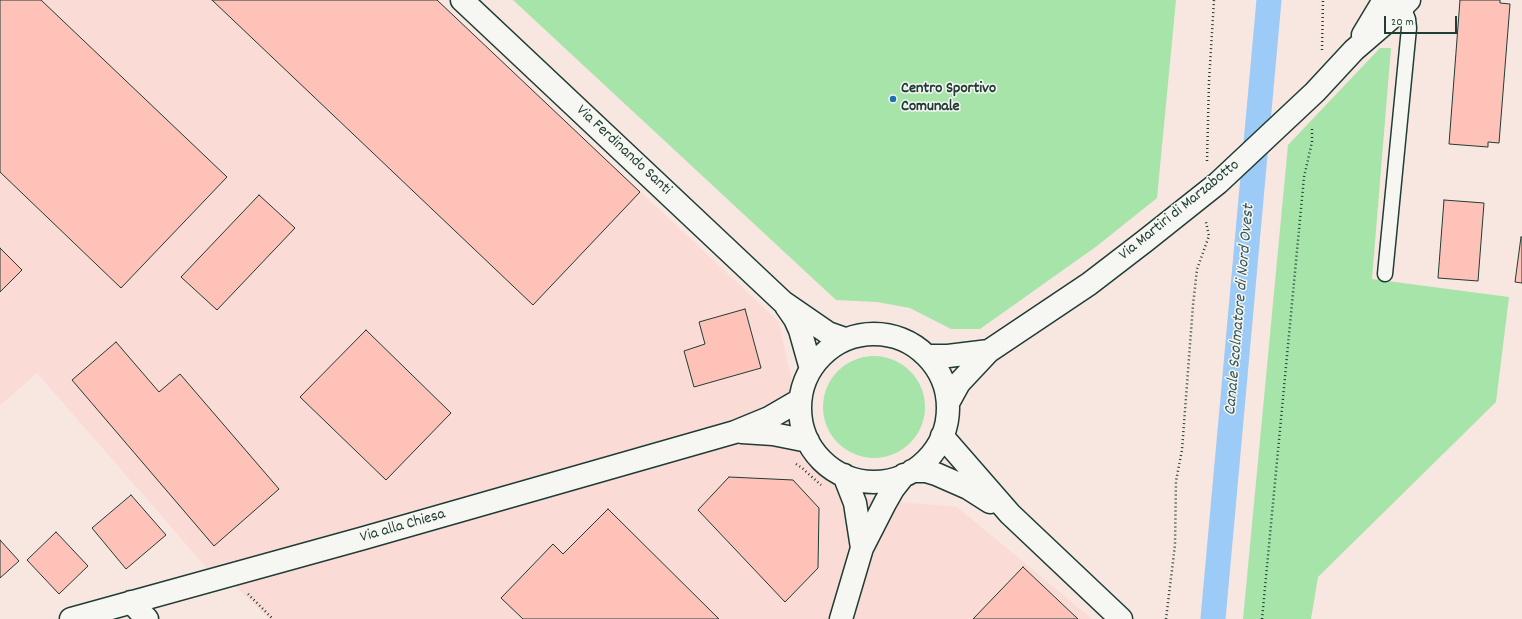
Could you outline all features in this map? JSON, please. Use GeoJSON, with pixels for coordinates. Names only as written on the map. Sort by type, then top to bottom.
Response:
{"type":"FeatureCollection","features":[{"type":"Feature","properties":{"kind":"street","name":"Via Ferdinando Santi"},"geometry":{"type":"LineString","coordinates":[[462,0],[783,302],[828,333],[845,340]]}},
{"type":"Feature","properties":{"kind":"street","name":"Via Martiri di Marzabotto"},"geometry":{"type":"LineString","coordinates":[[948,403],[959,383],[989,351],[1089,284],[1207,192],[1307,99],[1399,2]]}},
{"type":"Feature","properties":{"kind":"street","name":"Via Ferdinando Santi"},"geometry":{"type":"LineString","coordinates":[[783,302],[795,318],[811,369]]}},
{"type":"Feature","properties":{"kind":"street"},"geometry":{"type":"LineString","coordinates":[[841,619],[862,548],[884,503],[908,473],[924,462],[935,450],[942,436],[947,420],[948,403],[945,385],[938,370],[927,356],[909,342],[889,335],[867,334],[845,340],[826,351],[811,369],[804,384],[800,400],[801,421],[808,441],[823,461],[844,475],[864,481],[884,481],[908,473],[926,471],[968,488],[1010,514]]}},
{"type":"Feature","properties":{"kind":"street","name":"Via Martiri di Marzabotto"},"geometry":{"type":"LineString","coordinates":[[927,356],[948,356],[989,351]]}},
{"type":"Feature","properties":{"kind":"street","name":"Via alla Chiesa"},"geometry":{"type":"LineString","coordinates":[[71,619],[735,432],[769,418],[800,400]]}},
{"type":"Feature","properties":{"kind":"street","name":"Via alla Chiesa"},"geometry":{"type":"LineString","coordinates":[[735,432],[756,432],[808,441]]}},
{"type":"Feature","properties":{"kind":"street"},"geometry":{"type":"LineString","coordinates":[[942,436],[1010,514],[1120,619]]}},
{"type":"Feature","properties":{"kind":"street"},"geometry":{"type":"LineString","coordinates":[[844,475],[855,503],[862,548]]}},
{"type":"Feature","properties":{"kind":"street"},"geometry":{"type":"LineString","coordinates":[[131,602],[147,619]]}},
{"type":"Feature","properties":{"kind":"lane"},"geometry":{"type":"LineString","coordinates":[[1385,274],[1409,28],[1408,18],[1399,2]]}},
{"type":"Feature","properties":{"kind":"path"},"geometry":{"type":"LineString","coordinates":[[1166,619],[1175,545],[1176,481],[1182,450],[1197,269],[1209,236],[1204,215],[1207,192],[1206,146],[1214,0]]}},
{"type":"Feature","properties":{"kind":"path"},"geometry":{"type":"LineString","coordinates":[[1322,51],[1323,0]]}},
{"type":"Feature","properties":{"kind":"path"},"geometry":{"type":"LineString","coordinates":[[1262,619],[1304,176],[1312,142],[1312,114],[1307,99]]}},
{"type":"Feature","properties":{"kind":"path"},"geometry":{"type":"LineString","coordinates":[[802,468],[824,487]]}},
{"type":"Feature","properties":{"kind":"path"},"geometry":{"type":"LineString","coordinates":[[229,575],[274,619]]}},
{"type":"Feature","properties":{"kind":"shaded area"},"geometry":{"type":"Polygon","coordinates":[[[0,0],[436,0],[779,322],[810,465],[865,499],[957,507],[1092,619],[269,619],[233,583],[206,567],[37,373],[0,405],[0,0]]]}},
{"type":"Feature","properties":{"kind":"green space","name":"Centro Sportivo Comunale"},"geometry":{"type":"Polygon","coordinates":[[[513,0],[1176,0],[1157,198],[1097,246],[980,329],[951,329],[910,308],[877,302],[836,300],[513,0]]]}},
{"type":"Feature","properties":{"kind":"green space"},"geometry":{"type":"Polygon","coordinates":[[[1380,48],[1391,48],[1372,279],[1509,297],[1496,402],[1318,577],[1311,619],[1243,619],[1288,145],[1380,48]]]}},
{"type":"Feature","properties":{"kind":"green space"},"geometry":{"type":"Polygon","coordinates":[[[874,356],[893,360],[910,371],[921,388],[925,407],[921,426],[910,443],[893,454],[874,458],[855,454],[838,443],[827,426],[823,407],[827,388],[838,371],[855,360],[874,356]]]}},
{"type":"Feature","properties":{"kind":"building"},"geometry":{"type":"Polygon","coordinates":[[[0,0],[41,0],[227,177],[121,288],[0,172],[0,0]]]}},
{"type":"Feature","properties":{"kind":"building"},"geometry":{"type":"Polygon","coordinates":[[[212,0],[437,0],[640,192],[533,305],[212,0]]]}},
{"type":"Feature","properties":{"kind":"building"},"geometry":{"type":"Polygon","coordinates":[[[1460,0],[1500,0],[1500,3],[1510,4],[1499,143],[1488,142],[1488,147],[1449,144],[1460,0]]]}},
{"type":"Feature","properties":{"kind":"building"},"geometry":{"type":"Polygon","coordinates":[[[259,195],[295,228],[217,310],[181,277],[259,195]]]}},
{"type":"Feature","properties":{"kind":"building"},"geometry":{"type":"Polygon","coordinates":[[[1444,200],[1484,203],[1478,281],[1438,278],[1444,200]]]}},
{"type":"Feature","properties":{"kind":"building"},"geometry":{"type":"Polygon","coordinates":[[[1522,237],[1522,283],[1515,282],[1522,237]]]}},
{"type":"Feature","properties":{"kind":"building"},"geometry":{"type":"Polygon","coordinates":[[[0,248],[22,270],[0,292],[0,248]]]}},
{"type":"Feature","properties":{"kind":"building"},"geometry":{"type":"Polygon","coordinates":[[[745,309],[761,368],[694,387],[684,351],[705,344],[699,322],[745,309]]]}},
{"type":"Feature","properties":{"kind":"building"},"geometry":{"type":"Polygon","coordinates":[[[366,330],[451,413],[386,480],[300,397],[366,330]]]}},
{"type":"Feature","properties":{"kind":"building"},"geometry":{"type":"Polygon","coordinates":[[[116,342],[159,392],[180,374],[279,489],[214,546],[72,380],[116,342]]]}},
{"type":"Feature","properties":{"kind":"building"},"geometry":{"type":"Polygon","coordinates":[[[729,477],[793,480],[819,508],[818,568],[785,602],[698,510],[729,477]]]}},
{"type":"Feature","properties":{"kind":"building"},"geometry":{"type":"Polygon","coordinates":[[[131,495],[166,535],[126,569],[92,528],[131,495]]]}},
{"type":"Feature","properties":{"kind":"building"},"geometry":{"type":"Polygon","coordinates":[[[608,509],[719,619],[523,619],[501,598],[553,544],[563,554],[608,509]]]}},
{"type":"Feature","properties":{"kind":"building"},"geometry":{"type":"Polygon","coordinates":[[[56,532],[88,566],[59,594],[27,560],[56,532]]]}},
{"type":"Feature","properties":{"kind":"building"},"geometry":{"type":"Polygon","coordinates":[[[0,540],[19,561],[0,578],[0,540]]]}},
{"type":"Feature","properties":{"kind":"building"},"geometry":{"type":"Polygon","coordinates":[[[1023,567],[1078,619],[973,619],[1023,567]]]}},
{"type":"Feature","properties":{"kind":"waterway","name":"Canale Scolmatore di Nord Ovest"},"geometry":{"type":"LineString","coordinates":[[1213,619],[1269,0]]}},
{"type":"Feature","properties":{"kind":"place","name":"Centro Sportivo Comunale"},"geometry":{"type":"Point","coordinates":[893,99]}}]}
